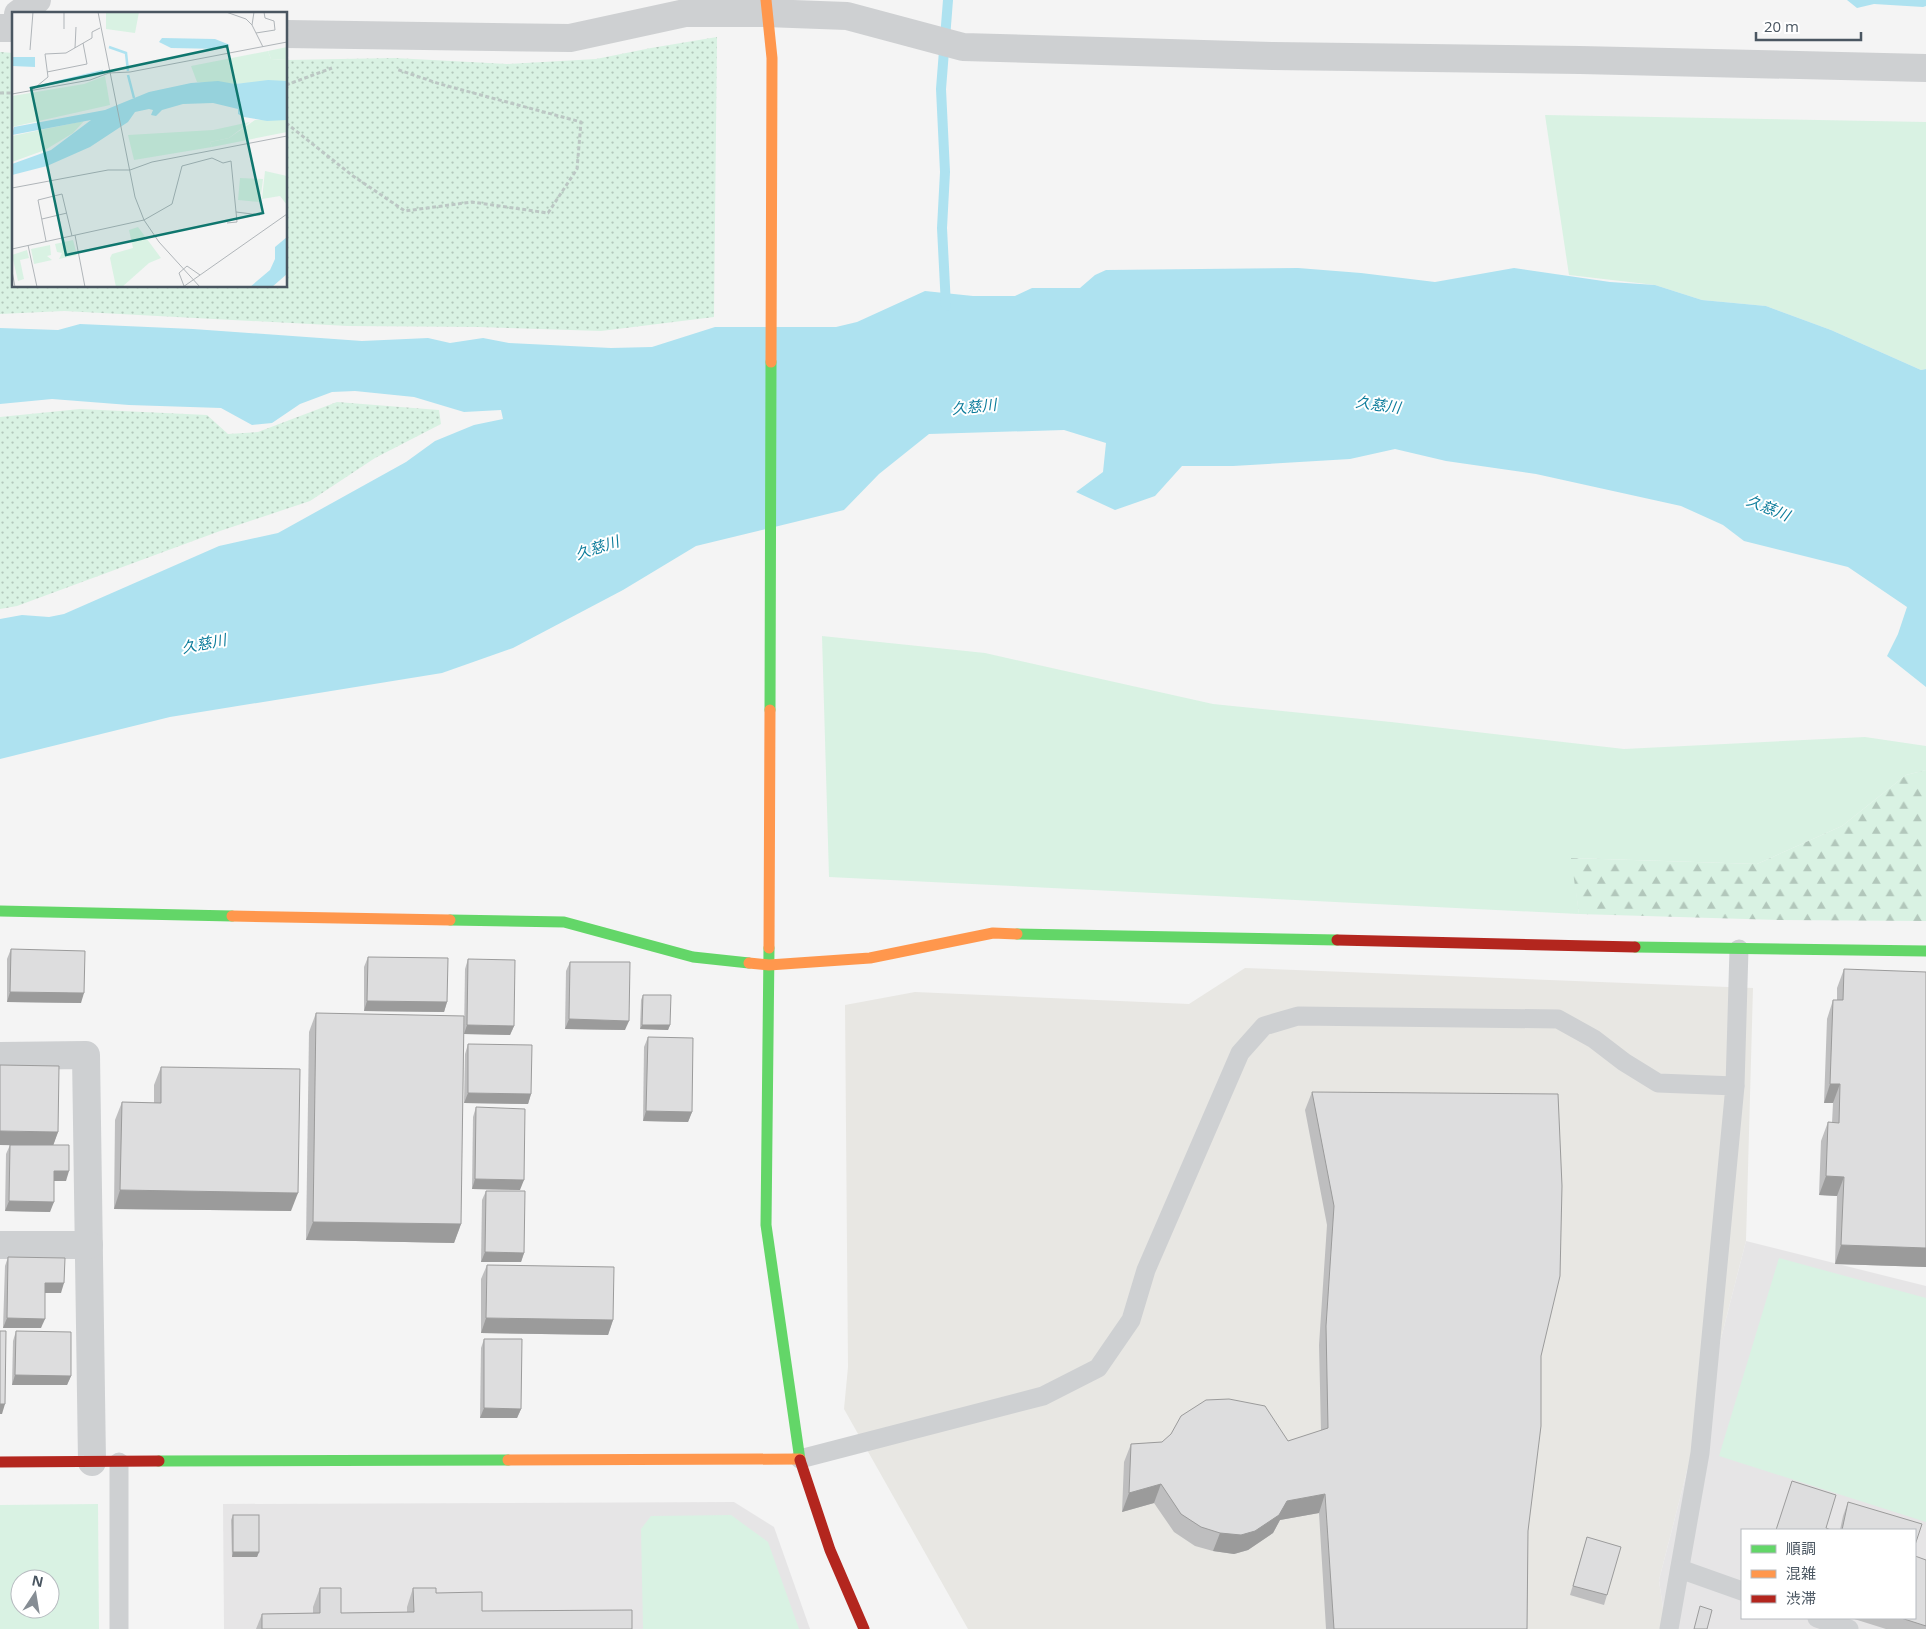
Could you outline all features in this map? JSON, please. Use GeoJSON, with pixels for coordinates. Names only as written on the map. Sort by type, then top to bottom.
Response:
{"type":"FeatureCollection","features":[{"type":"Feature","properties":{"kind":"street"},"geometry":{"type":"LineString","coordinates":[[21,12],[38,0]]}},
{"type":"Feature","properties":{"kind":"street"},"geometry":{"type":"LineString","coordinates":[[766,6],[772,58],[769,965],[766,1225],[800,1459],[830,1550],[864,1629]]}},
{"type":"Feature","properties":{"kind":"street"},"geometry":{"type":"LineString","coordinates":[[288,34],[570,38],[686,13],[766,6],[847,16],[963,48],[1273,56],[1580,60],[1926,68]]}},
{"type":"Feature","properties":{"kind":"street"},"geometry":{"type":"LineString","coordinates":[[0,27],[12,18]]}},
{"type":"Feature","properties":{"kind":"street"},"geometry":{"type":"LineString","coordinates":[[0,911],[564,922],[694,957],[769,965],[870,958],[992,933],[1926,950]]}},
{"type":"Feature","properties":{"kind":"street"},"geometry":{"type":"LineString","coordinates":[[0,1056],[86,1055],[92,1462]]}},
{"type":"Feature","properties":{"kind":"street"},"geometry":{"type":"LineString","coordinates":[[0,1245],[89,1245]]}},
{"type":"Feature","properties":{"kind":"street"},"geometry":{"type":"LineString","coordinates":[[0,1462],[800,1459]]}},
{"type":"Feature","properties":{"kind":"lane"},"geometry":{"type":"LineString","coordinates":[[1669,1629],[1700,1453],[1735,1086],[1739,948]]}},
{"type":"Feature","properties":{"kind":"lane"},"geometry":{"type":"LineString","coordinates":[[800,1459],[1043,1396],[1098,1368],[1131,1320],[1146,1270],[1240,1053],[1264,1026],[1298,1016],[1558,1019],[1594,1039],[1624,1062],[1658,1083],[1735,1086]]}},
{"type":"Feature","properties":{"kind":"lane"},"geometry":{"type":"LineString","coordinates":[[119,1462],[119,1629]]}},
{"type":"Feature","properties":{"kind":"lane"},"geometry":{"type":"LineString","coordinates":[[1680,1569],[1741,1591]]}},
{"type":"Feature","properties":{"kind":"lane"},"geometry":{"type":"LineString","coordinates":[[1821,1619],[1849,1629]]}},
{"type":"Feature","properties":{"kind":"path"},"geometry":{"type":"LineString","coordinates":[[288,84],[335,67]]}},
{"type":"Feature","properties":{"kind":"path"},"geometry":{"type":"LineString","coordinates":[[288,125],[353,176],[405,211],[472,202],[548,213],[577,169],[581,122],[440,84],[395,69]]}},
{"type":"Feature","properties":{"kind":"shaded area"},"geometry":{"type":"Polygon","coordinates":[[[1245,968],[1753,988],[1746,1241],[1659,1580],[1666,1629],[968,1629],[844,1409],[848,1367],[845,1005],[915,992],[1189,1004],[1245,968]]]}},
{"type":"Feature","properties":{"kind":"shaded area"},"geometry":{"type":"Polygon","coordinates":[[[1746,1241],[1926,1286],[1926,1629],[1666,1629],[1659,1580],[1746,1241]]]}},
{"type":"Feature","properties":{"kind":"shaded area"},"geometry":{"type":"Polygon","coordinates":[[[734,1502],[774,1527],[810,1629],[224,1629],[223,1504],[734,1502]]]}},
{"type":"Feature","properties":{"kind":"green space"},"geometry":{"type":"Polygon","coordinates":[[[717,37],[714,317],[601,331],[478,327],[348,326],[64,311],[0,314],[0,52],[12,53],[12,288],[288,288],[288,60],[395,58],[507,64],[596,59],[717,37]]]}},
{"type":"Feature","properties":{"kind":"green space"},"geometry":{"type":"Polygon","coordinates":[[[1545,115],[1926,122],[1926,369],[1921,370],[1831,330],[1766,306],[1702,300],[1655,285],[1569,275],[1545,115]]]}},
{"type":"Feature","properties":{"kind":"green space"},"geometry":{"type":"Polygon","coordinates":[[[337,402],[439,410],[441,424],[375,458],[310,501],[220,531],[17,606],[0,609],[0,417],[80,409],[207,415],[228,434],[258,432],[337,402]]]}},
{"type":"Feature","properties":{"kind":"green space"},"geometry":{"type":"Polygon","coordinates":[[[822,636],[985,653],[1213,704],[1624,749],[1865,737],[1926,746],[1926,770],[1906,775],[1842,826],[1757,864],[1572,858],[1579,914],[829,877],[822,636]]]}},
{"type":"Feature","properties":{"kind":"green space"},"geometry":{"type":"Polygon","coordinates":[[[1926,770],[1926,921],[1779,920],[1579,914],[1571,858],[1757,864],[1842,826],[1906,775],[1926,770]]]}},
{"type":"Feature","properties":{"kind":"green space"},"geometry":{"type":"Polygon","coordinates":[[[1779,1258],[1926,1298],[1926,1522],[1719,1456],[1779,1258]]]}},
{"type":"Feature","properties":{"kind":"green space"},"geometry":{"type":"Polygon","coordinates":[[[98,1504],[99,1629],[0,1629],[0,1505],[98,1504]]]}},
{"type":"Feature","properties":{"kind":"green space"},"geometry":{"type":"Polygon","coordinates":[[[731,1515],[768,1542],[799,1629],[643,1629],[641,1529],[651,1516],[731,1515]]]}},
{"type":"Feature","properties":{"kind":"water"},"geometry":{"type":"Polygon","coordinates":[[[1847,0],[1926,0],[1926,6],[1874,4],[1857,8],[1847,0]]]}},
{"type":"Feature","properties":{"kind":"water","name":"久慈川"},"geometry":{"type":"Polygon","coordinates":[[[1298,268],[1435,282],[1514,268],[1610,282],[1655,285],[1702,300],[1766,306],[1831,330],[1921,370],[1926,369],[1926,687],[1887,656],[1898,634],[1907,607],[1848,567],[1744,541],[1723,525],[1681,506],[1536,474],[1446,461],[1395,449],[1350,459],[1233,466],[1182,466],[1155,496],[1115,510],[1076,492],[1103,472],[1106,443],[1064,430],[929,434],[879,474],[844,510],[696,546],[623,590],[513,648],[442,673],[170,717],[0,759],[0,619],[22,615],[49,617],[64,614],[219,546],[278,533],[406,462],[435,441],[474,425],[503,419],[501,410],[464,412],[414,397],[355,391],[332,392],[300,404],[272,423],[252,425],[221,408],[129,405],[52,399],[0,404],[0,328],[58,330],[80,324],[193,329],[362,341],[428,338],[450,343],[483,338],[509,343],[611,348],[652,347],[715,327],[836,327],[857,322],[925,291],[973,296],[1015,296],[1032,288],[1080,288],[1095,275],[1106,270],[1298,268]]]}},
{"type":"Feature","properties":{"kind":"building"},"geometry":{"type":"Polygon","coordinates":[[[11,949],[85,951],[84,993],[10,992],[11,949]]]}},
{"type":"Feature","properties":{"kind":"building"},"geometry":{"type":"Polygon","coordinates":[[[368,957],[448,958],[447,1002],[367,1001],[368,957]]]}},
{"type":"Feature","properties":{"kind":"building"},"geometry":{"type":"Polygon","coordinates":[[[468,959],[515,960],[514,1026],[467,1025],[468,959]]]}},
{"type":"Feature","properties":{"kind":"building"},"geometry":{"type":"Polygon","coordinates":[[[570,962],[630,962],[629,1021],[569,1019],[570,962]]]}},
{"type":"Feature","properties":{"kind":"building"},"geometry":{"type":"Polygon","coordinates":[[[1844,969],[1926,972],[1926,1248],[1841,1245],[1844,1177],[1826,1176],[1828,1122],[1839,1123],[1840,1084],[1830,1084],[1833,1000],[1843,1000],[1844,969]]]}},
{"type":"Feature","properties":{"kind":"building"},"geometry":{"type":"Polygon","coordinates":[[[643,995],[671,995],[670,1025],[642,1025],[643,995]]]}},
{"type":"Feature","properties":{"kind":"building"},"geometry":{"type":"Polygon","coordinates":[[[316,1013],[464,1016],[461,1224],[313,1222],[316,1013]]]}},
{"type":"Feature","properties":{"kind":"building"},"geometry":{"type":"Polygon","coordinates":[[[648,1037],[693,1038],[692,1112],[646,1111],[648,1037]]]}},
{"type":"Feature","properties":{"kind":"building"},"geometry":{"type":"Polygon","coordinates":[[[468,1044],[532,1045],[531,1094],[468,1093],[468,1044]]]}},
{"type":"Feature","properties":{"kind":"building"},"geometry":{"type":"Polygon","coordinates":[[[0,1065],[59,1066],[58,1132],[0,1131],[0,1065]]]}},
{"type":"Feature","properties":{"kind":"building"},"geometry":{"type":"Polygon","coordinates":[[[161,1067],[300,1069],[298,1193],[120,1190],[122,1102],[161,1103],[161,1067]]]}},
{"type":"Feature","properties":{"kind":"building"},"geometry":{"type":"Polygon","coordinates":[[[1312,1092],[1558,1094],[1562,1186],[1560,1276],[1541,1356],[1541,1426],[1528,1531],[1527,1629],[1334,1629],[1325,1494],[1287,1501],[1279,1515],[1255,1531],[1241,1535],[1220,1533],[1201,1527],[1181,1514],[1161,1484],[1129,1493],[1131,1444],[1162,1442],[1171,1434],[1181,1416],[1206,1400],[1229,1399],[1265,1406],[1288,1441],[1328,1428],[1326,1326],[1334,1206],[1312,1092]]]}},
{"type":"Feature","properties":{"kind":"building"},"geometry":{"type":"Polygon","coordinates":[[[476,1107],[525,1109],[524,1180],[475,1179],[476,1107]]]}},
{"type":"Feature","properties":{"kind":"building"},"geometry":{"type":"Polygon","coordinates":[[[10,1145],[69,1145],[69,1171],[54,1171],[54,1202],[9,1201],[10,1145]]]}},
{"type":"Feature","properties":{"kind":"building"},"geometry":{"type":"Polygon","coordinates":[[[486,1191],[525,1191],[524,1253],[485,1252],[486,1191]]]}},
{"type":"Feature","properties":{"kind":"building"},"geometry":{"type":"Polygon","coordinates":[[[8,1257],[65,1258],[64,1283],[45,1283],[45,1319],[7,1318],[8,1257]]]}},
{"type":"Feature","properties":{"kind":"building"},"geometry":{"type":"Polygon","coordinates":[[[487,1265],[614,1267],[613,1320],[486,1318],[487,1265]]]}},
{"type":"Feature","properties":{"kind":"building"},"geometry":{"type":"Polygon","coordinates":[[[0,1331],[6,1331],[5,1404],[0,1404],[0,1331]]]}},
{"type":"Feature","properties":{"kind":"building"},"geometry":{"type":"Polygon","coordinates":[[[16,1331],[71,1332],[71,1376],[15,1375],[16,1331]]]}},
{"type":"Feature","properties":{"kind":"building"},"geometry":{"type":"Polygon","coordinates":[[[484,1339],[522,1339],[521,1409],[484,1408],[484,1339]]]}},
{"type":"Feature","properties":{"kind":"building"},"geometry":{"type":"Polygon","coordinates":[[[1792,1481],[1836,1495],[1826,1528],[1828,1529],[1776,1529],[1792,1481]]]}},
{"type":"Feature","properties":{"kind":"building"},"geometry":{"type":"Polygon","coordinates":[[[1848,1502],[1922,1524],[1916,1542],[1916,1529],[1842,1529],[1848,1502]]]}},
{"type":"Feature","properties":{"kind":"building"},"geometry":{"type":"Polygon","coordinates":[[[233,1515],[259,1515],[259,1552],[233,1552],[233,1515]]]}},
{"type":"Feature","properties":{"kind":"building"},"geometry":{"type":"Polygon","coordinates":[[[1587,1537],[1621,1547],[1607,1595],[1573,1586],[1587,1537]]]}},
{"type":"Feature","properties":{"kind":"building"},"geometry":{"type":"Polygon","coordinates":[[[1916,1556],[1926,1560],[1926,1626],[1904,1619],[1916,1619],[1916,1556]]]}},
{"type":"Feature","properties":{"kind":"building"},"geometry":{"type":"Polygon","coordinates":[[[320,1588],[341,1588],[341,1613],[414,1612],[413,1588],[436,1588],[436,1593],[482,1592],[482,1611],[632,1610],[632,1629],[262,1629],[262,1614],[320,1613],[320,1588]]]}},
{"type":"Feature","properties":{"kind":"building"},"geometry":{"type":"Polygon","coordinates":[[[1700,1606],[1712,1610],[1707,1629],[1694,1629],[1700,1606]]]}},
{"type":"Feature","properties":{"kind":"waterway"},"geometry":{"type":"LineString","coordinates":[[946,306],[942,228],[945,172],[941,89],[948,0]]}},
{"type":"Feature","properties":{"kind":"traffic: fast"},"geometry":{"type":"LineString","coordinates":[[770,710],[771,362]]}},
{"type":"Feature","properties":{"kind":"traffic: fast"},"geometry":{"type":"LineString","coordinates":[[0,911],[232,916]]}},
{"type":"Feature","properties":{"kind":"traffic: fast"},"geometry":{"type":"LineString","coordinates":[[450,920],[564,922],[693,957],[749,963]]}},
{"type":"Feature","properties":{"kind":"traffic: fast"},"geometry":{"type":"LineString","coordinates":[[1017,934],[1337,940]]}},
{"type":"Feature","properties":{"kind":"traffic: fast"},"geometry":{"type":"LineString","coordinates":[[1635,947],[1926,951]]}},
{"type":"Feature","properties":{"kind":"traffic: fast"},"geometry":{"type":"LineString","coordinates":[[769,948],[766,1225],[800,1460]]}},
{"type":"Feature","properties":{"kind":"traffic: fast"},"geometry":{"type":"LineString","coordinates":[[159,1461],[508,1460]]}},
{"type":"Feature","properties":{"kind":"traffic: slow"},"geometry":{"type":"LineString","coordinates":[[766,0],[772,58],[771,362]]}},
{"type":"Feature","properties":{"kind":"traffic: slow"},"geometry":{"type":"LineString","coordinates":[[769,948],[770,710]]}},
{"type":"Feature","properties":{"kind":"traffic: slow"},"geometry":{"type":"LineString","coordinates":[[232,916],[450,920]]}},
{"type":"Feature","properties":{"kind":"traffic: slow"},"geometry":{"type":"LineString","coordinates":[[749,963],[769,965],[870,958],[993,933],[1017,934]]}},
{"type":"Feature","properties":{"kind":"traffic: slow"},"geometry":{"type":"LineString","coordinates":[[508,1460],[800,1459]]}},
{"type":"Feature","properties":{"kind":"traffic: jam"},"geometry":{"type":"LineString","coordinates":[[1337,940],[1635,947]]}},
{"type":"Feature","properties":{"kind":"traffic: jam"},"geometry":{"type":"LineString","coordinates":[[800,1460],[830,1550],[864,1629]]}},
{"type":"Feature","properties":{"kind":"traffic: jam"},"geometry":{"type":"LineString","coordinates":[[0,1462],[159,1461]]}}]}
